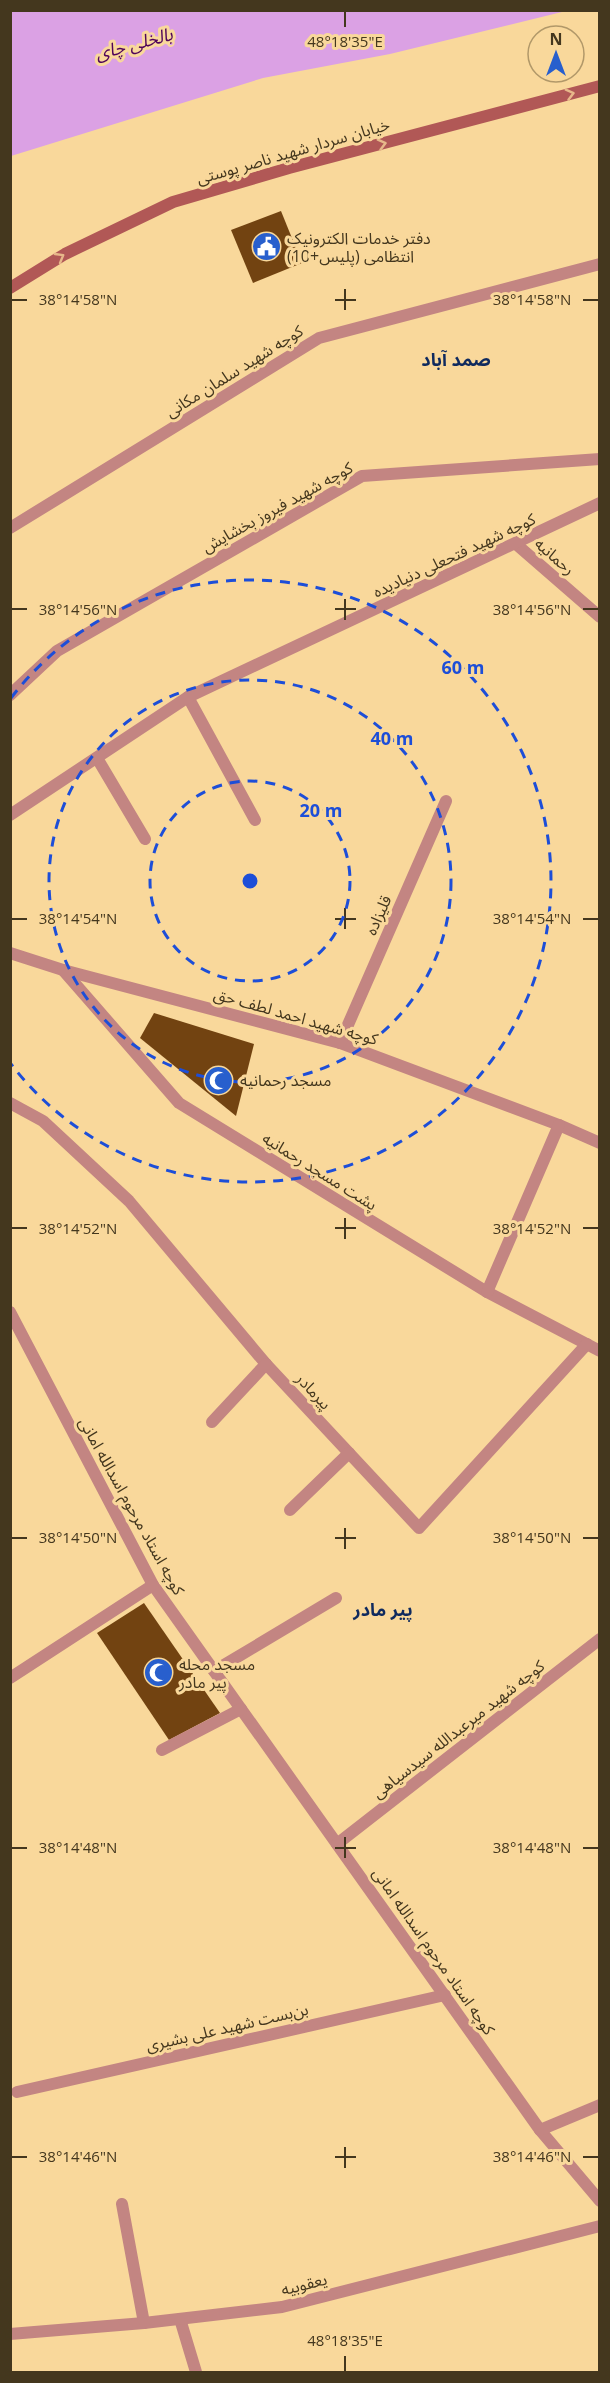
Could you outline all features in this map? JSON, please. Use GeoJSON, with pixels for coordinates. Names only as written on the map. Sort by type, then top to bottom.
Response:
{"type":"FeatureCollection","features":[{"type":"Feature","properties":{"kind":"main road","name":"خیابان سردار شهید ناصر پوستی"},"geometry":{"type":"LineString","coordinates":[[10,288],[65,254],[173,202],[290,168],[600,86]]}},
{"type":"Feature","properties":{"kind":"street","name":"کوچه شهید سلمان مکانی"},"geometry":{"type":"LineString","coordinates":[[10,528],[319,338],[600,264]]}},
{"type":"Feature","properties":{"kind":"street","name":"کوچه شهید فیروز بخشایش"},"geometry":{"type":"LineString","coordinates":[[10,695],[57,651],[362,476],[600,459]]}},
{"type":"Feature","properties":{"kind":"street","name":"کوچه شهید فتحعلی دنیادیده"},"geometry":{"type":"LineString","coordinates":[[10,814],[188,697],[600,504]]}},
{"type":"Feature","properties":{"kind":"street","name":"رحمانیه"},"geometry":{"type":"LineString","coordinates":[[516,544],[600,617]]}},
{"type":"Feature","properties":{"kind":"street"},"geometry":{"type":"LineString","coordinates":[[188,697],[255,820]]}},
{"type":"Feature","properties":{"kind":"street"},"geometry":{"type":"LineString","coordinates":[[97,758],[145,839]]}},
{"type":"Feature","properties":{"kind":"street","name":"قلیزاده"},"geometry":{"type":"LineString","coordinates":[[340,1043],[446,801]]}},
{"type":"Feature","properties":{"kind":"street","name":"کوچه شهید احمد لطف حق"},"geometry":{"type":"LineString","coordinates":[[10,953],[63,970],[340,1043],[559,1125],[600,1143]]}},
{"type":"Feature","properties":{"kind":"street","name":"پشت مسجد رحمانیه"},"geometry":{"type":"LineString","coordinates":[[63,970],[179,1104],[487,1292],[600,1351]]}},
{"type":"Feature","properties":{"kind":"street","name":"پیرمادر"},"geometry":{"type":"LineString","coordinates":[[10,1103],[43,1121],[129,1201],[266,1364],[419,1528],[587,1344]]}},
{"type":"Feature","properties":{"kind":"street"},"geometry":{"type":"LineString","coordinates":[[487,1292],[559,1125]]}},
{"type":"Feature","properties":{"kind":"street","name":"کوچه استاد مرحوم اسدالله امانی"},"geometry":{"type":"LineString","coordinates":[[10,1312],[153,1586],[540,2130],[600,2201]]}},
{"type":"Feature","properties":{"kind":"street"},"geometry":{"type":"LineString","coordinates":[[212,1422],[266,1364]]}},
{"type":"Feature","properties":{"kind":"street"},"geometry":{"type":"LineString","coordinates":[[290,1510],[349,1454]]}},
{"type":"Feature","properties":{"kind":"street"},"geometry":{"type":"LineString","coordinates":[[10,1678],[153,1586]]}},
{"type":"Feature","properties":{"kind":"street"},"geometry":{"type":"LineString","coordinates":[[214,1671],[336,1598]]}},
{"type":"Feature","properties":{"kind":"street","name":"کوچه شهید میرعبدالله سیدسیاهی"},"geometry":{"type":"LineString","coordinates":[[337,1844],[600,1639]]}},
{"type":"Feature","properties":{"kind":"street"},"geometry":{"type":"LineString","coordinates":[[162,1750],[241,1709]]}},
{"type":"Feature","properties":{"kind":"street","name":"بن‌بست شهید علی بشیری"},"geometry":{"type":"LineString","coordinates":[[16,2092],[446,1995]]}},
{"type":"Feature","properties":{"kind":"street"},"geometry":{"type":"LineString","coordinates":[[540,2130],[600,2105]]}},
{"type":"Feature","properties":{"kind":"street"},"geometry":{"type":"LineString","coordinates":[[122,2204],[144,2323]]}},
{"type":"Feature","properties":{"kind":"street","name":"یعقوبیه"},"geometry":{"type":"LineString","coordinates":[[10,2334],[144,2323],[282,2307],[600,2226]]}},
{"type":"Feature","properties":{"kind":"street"},"geometry":{"type":"LineString","coordinates":[[180,2319],[196,2373]]}},
{"type":"Feature","properties":{"kind":"water","name":"بالخلی چای"},"geometry":{"type":"Polygon","coordinates":[[[11,10],[566,11],[390,54],[263,78],[11,156],[11,10]]]}},
{"type":"Feature","properties":{"kind":"building","name":"دفتر خدمات الکترونیک انتظامی (پلیس+10)"},"geometry":{"type":"Polygon","coordinates":[[[281,211],[302,263],[253,283],[231,230],[281,211]]]}},
{"type":"Feature","properties":{"kind":"building","name":"مسجد رحمانیه"},"geometry":{"type":"Polygon","coordinates":[[[154,1013],[254,1044],[236,1116],[140,1038],[154,1013]]]}},
{"type":"Feature","properties":{"kind":"building","name":"مسجد محله پیر مادر"},"geometry":{"type":"Polygon","coordinates":[[[144,1603],[220,1713],[169,1740],[97,1633],[144,1603]]]}},
{"type":"Feature","properties":{"kind":"place","name":"دفتر خدمات الکترونیک انتظامی (پلیس+10)"},"geometry":{"type":"Point","coordinates":[266,247]}},
{"type":"Feature","properties":{"kind":"place","name":"مسجد رحمانیه"},"geometry":{"type":"Point","coordinates":[219,1080]}},
{"type":"Feature","properties":{"kind":"place","name":"مسجد محله پیر مادر"},"geometry":{"type":"Point","coordinates":[158,1673]}},
{"type":"Feature","properties":{"kind":"district","name":"صمد آباد"},"geometry":{"type":"Point","coordinates":[456,360]}},
{"type":"Feature","properties":{"kind":"district","name":"پیر مادر"},"geometry":{"type":"Point","coordinates":[383,1610]}}]}
